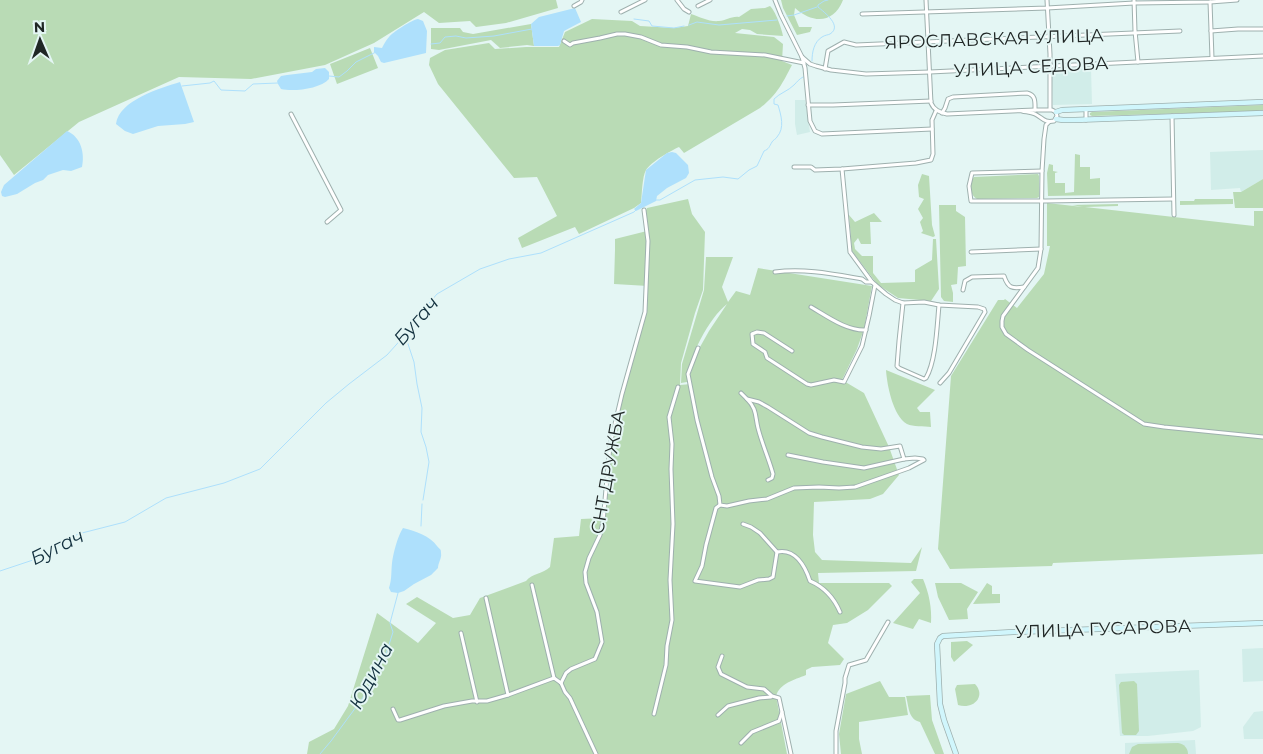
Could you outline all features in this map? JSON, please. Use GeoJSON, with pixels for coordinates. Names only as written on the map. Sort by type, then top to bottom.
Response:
{"type":"FeatureCollection","features":[{"type":"Feature","properties":{"kind":"street"},"geometry":{"type":"LineString","coordinates":[[574,6],[582,0]]}},
{"type":"Feature","properties":{"kind":"street"},"geometry":{"type":"LineString","coordinates":[[621,12],[645,0]]}},
{"type":"Feature","properties":{"kind":"street"},"geometry":{"type":"LineString","coordinates":[[677,0],[689,12]]}},
{"type":"Feature","properties":{"kind":"street"},"geometry":{"type":"LineString","coordinates":[[698,6],[710,0]]}},
{"type":"Feature","properties":{"kind":"street"},"geometry":{"type":"LineString","coordinates":[[775,0],[780,15],[804,63],[808,105],[813,128],[817,133],[926,130],[932,128]]}},
{"type":"Feature","properties":{"kind":"street"},"geometry":{"type":"LineString","coordinates":[[926,0],[930,101],[932,107],[942,113],[1035,110],[1053,110],[1056,112],[1062,110],[1263,102]]}},
{"type":"Feature","properties":{"kind":"street"},"geometry":{"type":"LineString","coordinates":[[1047,0],[1050,66],[1049,110],[1045,113],[1045,116],[1048,121]]}},
{"type":"Feature","properties":{"kind":"street"},"geometry":{"type":"LineString","coordinates":[[862,14],[1047,8],[1134,2],[1237,0]]}},
{"type":"Feature","properties":{"kind":"street"},"geometry":{"type":"LineString","coordinates":[[1134,2],[1138,62]]}},
{"type":"Feature","properties":{"kind":"street"},"geometry":{"type":"LineString","coordinates":[[1210,2],[1212,58]]}},
{"type":"Feature","properties":{"kind":"street"},"geometry":{"type":"LineString","coordinates":[[1211,31],[1238,28],[1263,29]]}},
{"type":"Feature","properties":{"kind":"street","name":"ЯРОСЛАВСКАЯ УЛИЦА"},"geometry":{"type":"LineString","coordinates":[[825,68],[828,51],[844,42],[856,45],[1180,31]]}},
{"type":"Feature","properties":{"kind":"street"},"geometry":{"type":"LineString","coordinates":[[564,41],[570,46],[572,43],[625,34],[641,37],[661,45],[711,52],[765,55],[804,63]]}},
{"type":"Feature","properties":{"kind":"street","name":"УЛИЦА СЕДОВА"},"geometry":{"type":"LineString","coordinates":[[802,57],[810,64],[825,68],[866,74],[1263,56]]}},
{"type":"Feature","properties":{"kind":"street"},"geometry":{"type":"LineString","coordinates":[[805,68],[805,66],[810,64]]}},
{"type":"Feature","properties":{"kind":"street"},"geometry":{"type":"LineString","coordinates":[[942,113],[948,99],[953,97],[1027,93],[1034,98],[1035,110]]}},
{"type":"Feature","properties":{"kind":"street"},"geometry":{"type":"LineString","coordinates":[[808,105],[930,101]]}},
{"type":"Feature","properties":{"kind":"street"},"geometry":{"type":"LineString","coordinates":[[1086,109],[1086,120]]}},
{"type":"Feature","properties":{"kind":"street"},"geometry":{"type":"LineString","coordinates":[[794,167],[811,167],[815,170],[842,169],[931,160],[933,154],[932,120],[936,111]]}},
{"type":"Feature","properties":{"kind":"street"},"geometry":{"type":"LineString","coordinates":[[1022,111],[1035,114],[1048,121],[1056,119],[1086,120],[1263,113]]}},
{"type":"Feature","properties":{"kind":"street"},"geometry":{"type":"LineString","coordinates":[[1056,112],[1056,119]]}},
{"type":"Feature","properties":{"kind":"street"},"geometry":{"type":"LineString","coordinates":[[291,114],[341,210],[327,222]]}},
{"type":"Feature","properties":{"kind":"street"},"geometry":{"type":"LineString","coordinates":[[1172,116],[1174,215]]}},
{"type":"Feature","properties":{"kind":"street"},"geometry":{"type":"LineString","coordinates":[[1048,121],[1044,139],[1042,171],[1042,249],[1038,268],[1003,316],[1002,327],[1006,334],[1144,424],[1263,437]]}},
{"type":"Feature","properties":{"kind":"street"},"geometry":{"type":"LineString","coordinates":[[842,169],[850,252],[874,283],[895,300],[903,302],[924,302],[984,308],[985,312],[949,373],[940,383]]}},
{"type":"Feature","properties":{"kind":"street"},"geometry":{"type":"LineString","coordinates":[[1042,171],[972,173],[969,186],[971,201],[1174,199]]}},
{"type":"Feature","properties":{"kind":"street","name":"СНТ ДРУЖБА"},"geometry":{"type":"LineString","coordinates":[[561,683],[566,673],[571,669],[595,659],[602,642],[597,612],[586,583],[585,572],[589,558],[600,535],[603,522],[610,445],[645,312],[648,241],[644,210]]}},
{"type":"Feature","properties":{"kind":"street"},"geometry":{"type":"LineString","coordinates":[[971,252],[1042,249]]}},
{"type":"Feature","properties":{"kind":"street"},"geometry":{"type":"LineString","coordinates":[[775,272],[820,272],[862,278],[866,282],[874,283]]}},
{"type":"Feature","properties":{"kind":"street"},"geometry":{"type":"LineString","coordinates":[[963,290],[964,281],[972,277],[1004,276],[1009,286],[1014,288],[1025,287]]}},
{"type":"Feature","properties":{"kind":"street"},"geometry":{"type":"LineString","coordinates":[[792,351],[764,333],[757,332],[752,334],[752,344],[765,352],[767,358],[807,384],[811,385],[834,380],[844,382],[862,346],[874,283]]}},
{"type":"Feature","properties":{"kind":"street"},"geometry":{"type":"LineString","coordinates":[[903,302],[897,366],[924,378],[926,378],[931,367],[939,305]]}},
{"type":"Feature","properties":{"kind":"street"},"geometry":{"type":"LineString","coordinates":[[811,307],[832,320],[857,330],[866,330]]}},
{"type":"Feature","properties":{"kind":"street"},"geometry":{"type":"LineString","coordinates":[[698,348],[688,374],[697,420],[719,496],[720,506]]}},
{"type":"Feature","properties":{"kind":"street"},"geometry":{"type":"LineString","coordinates":[[654,714],[666,665],[667,646],[672,620],[670,580],[673,524],[672,444],[669,417],[678,387]]}},
{"type":"Feature","properties":{"kind":"street"},"geometry":{"type":"LineString","coordinates":[[741,393],[753,405],[756,412],[758,428],[773,474],[772,478],[768,480]]}},
{"type":"Feature","properties":{"kind":"street"},"geometry":{"type":"LineString","coordinates":[[747,399],[759,402],[809,433],[822,437],[862,447],[881,449],[900,446],[904,459]]}},
{"type":"Feature","properties":{"kind":"street"},"geometry":{"type":"LineString","coordinates":[[777,552],[773,577],[769,579],[758,580],[740,588],[695,581],[702,566],[716,508],[767,499],[794,488],[855,487],[908,468],[924,460],[915,458],[904,459],[864,468],[788,455]]}},
{"type":"Feature","properties":{"kind":"street"},"geometry":{"type":"LineString","coordinates":[[743,524],[752,527],[760,533],[777,552],[787,552],[795,556],[806,569],[810,581],[820,585],[836,603],[840,612]]}},
{"type":"Feature","properties":{"kind":"street"},"geometry":{"type":"LineString","coordinates":[[532,584],[554,678],[561,683],[570,698],[596,754]]}},
{"type":"Feature","properties":{"kind":"street"},"geometry":{"type":"LineString","coordinates":[[486,598],[508,695]]}},
{"type":"Feature","properties":{"kind":"street"},"geometry":{"type":"LineString","coordinates":[[836,754],[836,731],[849,665],[866,660],[888,622]]}},
{"type":"Feature","properties":{"kind":"street","name":"УЛИЦА ГУСАРОВА"},"geometry":{"type":"LineString","coordinates":[[956,754],[948,734],[940,704],[937,644],[942,636],[1263,623]]}},
{"type":"Feature","properties":{"kind":"street"},"geometry":{"type":"LineString","coordinates":[[462,633],[477,702]]}},
{"type":"Feature","properties":{"kind":"street"},"geometry":{"type":"LineString","coordinates":[[722,656],[718,666],[721,674],[747,686],[764,689],[772,696]]}},
{"type":"Feature","properties":{"kind":"street"},"geometry":{"type":"LineString","coordinates":[[394,708],[398,720],[400,720],[444,706],[472,701],[487,701],[554,678]]}},
{"type":"Feature","properties":{"kind":"street"},"geometry":{"type":"LineString","coordinates":[[718,715],[728,706],[759,698],[772,696],[779,698],[791,754]]}},
{"type":"Feature","properties":{"kind":"street"},"geometry":{"type":"LineString","coordinates":[[741,743],[752,732],[779,721],[782,712]]}},
{"type":"Feature","properties":{"kind":"shaded area"},"geometry":{"type":"Polygon","coordinates":[[[1091,68],[1092,104],[1053,105],[1052,70],[1091,68]]]}},
{"type":"Feature","properties":{"kind":"shaded area"},"geometry":{"type":"Polygon","coordinates":[[[795,100],[805,100],[810,132],[797,135],[795,100]]]}},
{"type":"Feature","properties":{"kind":"shaded area"},"geometry":{"type":"Polygon","coordinates":[[[1263,150],[1263,179],[1241,192],[1240,188],[1211,190],[1210,152],[1263,150]]]}},
{"type":"Feature","properties":{"kind":"shaded area"},"geometry":{"type":"Polygon","coordinates":[[[1263,648],[1263,681],[1243,682],[1242,649],[1263,648]]]}},
{"type":"Feature","properties":{"kind":"shaded area"},"geometry":{"type":"Polygon","coordinates":[[[1199,670],[1201,727],[1193,731],[1148,736],[1120,736],[1115,674],[1199,670]]]}},
{"type":"Feature","properties":{"kind":"shaded area"},"geometry":{"type":"Polygon","coordinates":[[[1263,711],[1263,739],[1244,739],[1243,727],[1254,712],[1263,711]]]}},
{"type":"Feature","properties":{"kind":"shaded area"},"geometry":{"type":"Polygon","coordinates":[[[1195,740],[1196,754],[1125,754],[1125,743],[1195,740]]]}},
{"type":"Feature","properties":{"kind":"green space"},"geometry":{"type":"Polygon","coordinates":[[[0,0],[556,0],[558,8],[506,23],[476,27],[470,21],[439,23],[424,12],[374,43],[325,65],[251,79],[179,77],[79,122],[14,175],[0,155],[0,0]]]}},
{"type":"Feature","properties":{"kind":"green space"},"geometry":{"type":"Polygon","coordinates":[[[781,0],[843,0],[834,14],[822,19],[808,17],[795,8],[794,15],[799,27],[812,27],[810,32],[797,35],[783,8],[781,0]]]}},
{"type":"Feature","properties":{"kind":"green space"},"geometry":{"type":"Polygon","coordinates":[[[770,6],[778,20],[783,36],[757,34],[750,30],[742,29],[735,33],[774,37],[783,44],[782,61],[792,65],[782,84],[771,98],[760,108],[684,153],[679,147],[652,164],[645,173],[641,203],[634,208],[579,234],[575,227],[522,248],[518,238],[557,216],[537,177],[514,178],[438,84],[429,65],[430,58],[445,50],[489,43],[495,49],[559,47],[565,32],[592,19],[632,21],[640,26],[674,28],[688,26],[691,14],[708,20],[722,21],[739,17],[751,9],[770,6]]]}},
{"type":"Feature","properties":{"kind":"green space"},"geometry":{"type":"Polygon","coordinates":[[[531,24],[534,46],[500,48],[491,40],[439,50],[431,49],[431,28],[460,28],[463,32],[473,34],[531,24]]]}},
{"type":"Feature","properties":{"kind":"green space"},"geometry":{"type":"Polygon","coordinates":[[[370,48],[378,68],[337,84],[330,64],[370,48]]]}},
{"type":"Feature","properties":{"kind":"green space"},"geometry":{"type":"Polygon","coordinates":[[[1263,105],[1263,111],[1090,115],[1092,112],[1263,105]]]}},
{"type":"Feature","properties":{"kind":"green space"},"geometry":{"type":"Polygon","coordinates":[[[1075,154],[1080,155],[1080,167],[1090,167],[1090,179],[1100,178],[1100,195],[1048,196],[1047,173],[1049,164],[1053,165],[1053,171],[1058,172],[1055,173],[1055,183],[1065,183],[1065,193],[1074,192],[1075,154]]]}},
{"type":"Feature","properties":{"kind":"green space"},"geometry":{"type":"Polygon","coordinates":[[[922,174],[929,176],[932,225],[935,236],[933,237],[921,233],[923,231],[920,222],[923,218],[918,209],[924,199],[919,197],[918,185],[922,174]]]}},
{"type":"Feature","properties":{"kind":"green space"},"geometry":{"type":"Polygon","coordinates":[[[1038,174],[1039,197],[1037,198],[977,199],[971,191],[972,179],[974,177],[1038,174]]]}},
{"type":"Feature","properties":{"kind":"green space"},"geometry":{"type":"Polygon","coordinates":[[[1263,179],[1263,208],[1235,208],[1233,192],[1241,192],[1263,179]]]}},
{"type":"Feature","properties":{"kind":"green space"},"geometry":{"type":"Polygon","coordinates":[[[688,199],[692,214],[705,232],[703,290],[681,363],[680,385],[691,384],[690,375],[700,347],[727,304],[713,319],[701,339],[691,362],[687,382],[681,383],[682,364],[704,290],[706,257],[733,257],[722,287],[728,302],[736,291],[750,295],[758,268],[872,286],[864,329],[842,380],[864,393],[889,447],[899,475],[883,494],[870,499],[814,502],[813,535],[815,552],[822,560],[911,563],[922,547],[916,571],[818,573],[819,583],[889,583],[892,586],[868,610],[847,623],[833,625],[828,643],[844,659],[840,665],[812,667],[806,670],[806,675],[788,682],[778,692],[776,696],[787,754],[307,754],[309,742],[334,729],[348,706],[377,613],[418,643],[436,623],[406,604],[417,597],[453,618],[470,615],[480,598],[526,581],[531,576],[550,567],[554,538],[579,536],[581,519],[604,518],[612,445],[622,396],[647,311],[648,286],[614,284],[615,239],[647,231],[647,208],[688,199]]]}},
{"type":"Feature","properties":{"kind":"green space"},"geometry":{"type":"Polygon","coordinates":[[[1195,199],[1233,199],[1233,204],[1180,205],[1180,201],[1194,201],[1195,199]]]}},
{"type":"Feature","properties":{"kind":"green space"},"geometry":{"type":"Polygon","coordinates":[[[1047,203],[1083,207],[1072,205],[1118,204],[1118,206],[1085,207],[1254,226],[1254,211],[1263,211],[1263,554],[1053,563],[1052,566],[950,569],[938,549],[951,376],[998,300],[1005,299],[1017,308],[1044,274],[1050,246],[1047,246],[1047,203]]]}},
{"type":"Feature","properties":{"kind":"green space"},"geometry":{"type":"Polygon","coordinates":[[[939,205],[956,205],[956,211],[965,217],[966,266],[958,267],[957,284],[951,285],[953,302],[944,301],[941,297],[939,205]]]}},
{"type":"Feature","properties":{"kind":"green space"},"geometry":{"type":"Polygon","coordinates":[[[874,213],[882,222],[870,222],[871,244],[861,244],[858,238],[854,243],[855,249],[862,256],[873,256],[873,273],[881,283],[915,282],[915,270],[932,260],[933,239],[936,239],[939,289],[931,301],[898,298],[877,284],[852,251],[849,215],[855,222],[874,213]]]}},
{"type":"Feature","properties":{"kind":"green space"},"geometry":{"type":"Polygon","coordinates":[[[886,370],[935,390],[917,408],[920,412],[930,412],[931,427],[909,425],[902,420],[894,407],[886,370]]]}},
{"type":"Feature","properties":{"kind":"green space"},"geometry":{"type":"Polygon","coordinates":[[[914,579],[923,579],[930,601],[931,623],[919,619],[913,629],[893,623],[920,593],[911,582],[914,579]]]}},
{"type":"Feature","properties":{"kind":"green space"},"geometry":{"type":"Polygon","coordinates":[[[935,583],[961,583],[978,592],[967,609],[968,619],[949,620],[938,597],[935,583]]]}},
{"type":"Feature","properties":{"kind":"green space"},"geometry":{"type":"Polygon","coordinates":[[[987,583],[992,586],[992,594],[1000,594],[1000,603],[973,604],[987,583]]]}},
{"type":"Feature","properties":{"kind":"green space"},"geometry":{"type":"Polygon","coordinates":[[[967,641],[973,645],[954,662],[951,657],[951,642],[967,641]]]}},
{"type":"Feature","properties":{"kind":"green space"},"geometry":{"type":"Polygon","coordinates":[[[880,681],[889,697],[905,697],[908,715],[859,722],[859,739],[862,754],[841,754],[839,734],[846,694],[880,681]]]}},
{"type":"Feature","properties":{"kind":"green space"},"geometry":{"type":"Polygon","coordinates":[[[1134,681],[1137,684],[1139,731],[1136,735],[1124,735],[1122,733],[1119,685],[1121,682],[1134,681]]]}},
{"type":"Feature","properties":{"kind":"green space"},"geometry":{"type":"Polygon","coordinates":[[[975,684],[978,689],[979,698],[968,706],[958,705],[955,689],[957,685],[975,684]]]}},
{"type":"Feature","properties":{"kind":"green space"},"geometry":{"type":"Polygon","coordinates":[[[930,695],[932,720],[944,754],[935,754],[920,722],[911,715],[906,696],[930,695]]]}},
{"type":"Feature","properties":{"kind":"green space"},"geometry":{"type":"Polygon","coordinates":[[[1178,743],[1185,747],[1188,754],[1129,754],[1132,747],[1138,744],[1178,743]]]}},
{"type":"Feature","properties":{"kind":"water"},"geometry":{"type":"Polygon","coordinates":[[[575,8],[581,22],[564,31],[560,45],[534,46],[531,24],[539,17],[575,8]]]}},
{"type":"Feature","properties":{"kind":"water"},"geometry":{"type":"Polygon","coordinates":[[[418,19],[423,21],[427,31],[426,53],[384,63],[381,62],[374,52],[374,47],[382,48],[394,32],[418,19]]]}},
{"type":"Feature","properties":{"kind":"water"},"geometry":{"type":"Polygon","coordinates":[[[325,68],[329,72],[329,79],[313,87],[286,90],[281,89],[277,81],[281,76],[312,72],[316,69],[325,68]]]}},
{"type":"Feature","properties":{"kind":"water"},"geometry":{"type":"Polygon","coordinates":[[[180,82],[194,122],[158,126],[133,134],[116,124],[125,108],[142,96],[180,82]]]}},
{"type":"Feature","properties":{"kind":"water"},"geometry":{"type":"Polygon","coordinates":[[[67,131],[79,141],[83,156],[82,167],[48,175],[43,180],[17,194],[2,196],[1,192],[4,185],[67,131]]]}},
{"type":"Feature","properties":{"kind":"water"},"geometry":{"type":"Polygon","coordinates":[[[667,153],[676,153],[688,165],[689,173],[686,178],[667,188],[657,196],[656,201],[636,211],[634,209],[641,203],[646,170],[667,153]]]}},
{"type":"Feature","properties":{"kind":"water"},"geometry":{"type":"Polygon","coordinates":[[[403,528],[418,532],[431,539],[441,550],[441,555],[438,568],[431,575],[398,593],[391,592],[389,588],[393,555],[403,528]]]}},
{"type":"Feature","properties":{"kind":"waterway","name":"Бугач"},"geometry":{"type":"LineString","coordinates":[[812,61],[815,44],[823,36],[833,31],[834,27],[831,19],[818,7],[818,5],[828,0]]}},
{"type":"Feature","properties":{"kind":"waterway"},"geometry":{"type":"LineString","coordinates":[[787,16],[817,7]]}},
{"type":"Feature","properties":{"kind":"waterway"},"geometry":{"type":"LineString","coordinates":[[634,19],[649,21],[652,26],[674,28],[684,26]]}},
{"type":"Feature","properties":{"kind":"waterway"},"geometry":{"type":"LineString","coordinates":[[689,25],[697,22],[719,25],[777,20]]}},
{"type":"Feature","properties":{"kind":"waterway"},"geometry":{"type":"LineString","coordinates":[[431,44],[440,43],[445,37],[494,36],[532,29]]}},
{"type":"Feature","properties":{"kind":"waterway"},"geometry":{"type":"LineString","coordinates":[[329,76],[339,77],[356,62],[376,52]]}},
{"type":"Feature","properties":{"kind":"waterway","name":"Бугач"},"geometry":{"type":"LineString","coordinates":[[655,200],[660,200],[695,180],[723,177],[738,179],[757,166],[764,151],[769,148],[781,130],[782,121],[778,105],[774,104],[774,99],[803,77]]}},
{"type":"Feature","properties":{"kind":"waterway"},"geometry":{"type":"LineString","coordinates":[[182,86],[214,81],[221,90],[245,91],[253,84],[278,83]]}},
{"type":"Feature","properties":{"kind":"waterway","name":"Бугач"},"geometry":{"type":"LineString","coordinates":[[0,571],[36,559],[78,534],[125,522],[166,498],[224,483],[260,469],[326,403],[387,355],[437,294],[480,269],[509,259],[541,253],[636,210]]}},
{"type":"Feature","properties":{"kind":"waterway","name":"Юдина"},"geometry":{"type":"LineString","coordinates":[[405,335],[414,362],[422,408],[421,432],[429,462],[423,500]]}},
{"type":"Feature","properties":{"kind":"waterway","name":"Юдина"},"geometry":{"type":"LineString","coordinates":[[421,526],[422,504]]}},
{"type":"Feature","properties":{"kind":"waterway","name":"Юдина"},"geometry":{"type":"LineString","coordinates":[[320,754],[362,699],[383,661],[393,632],[390,623],[398,593]]}}]}
